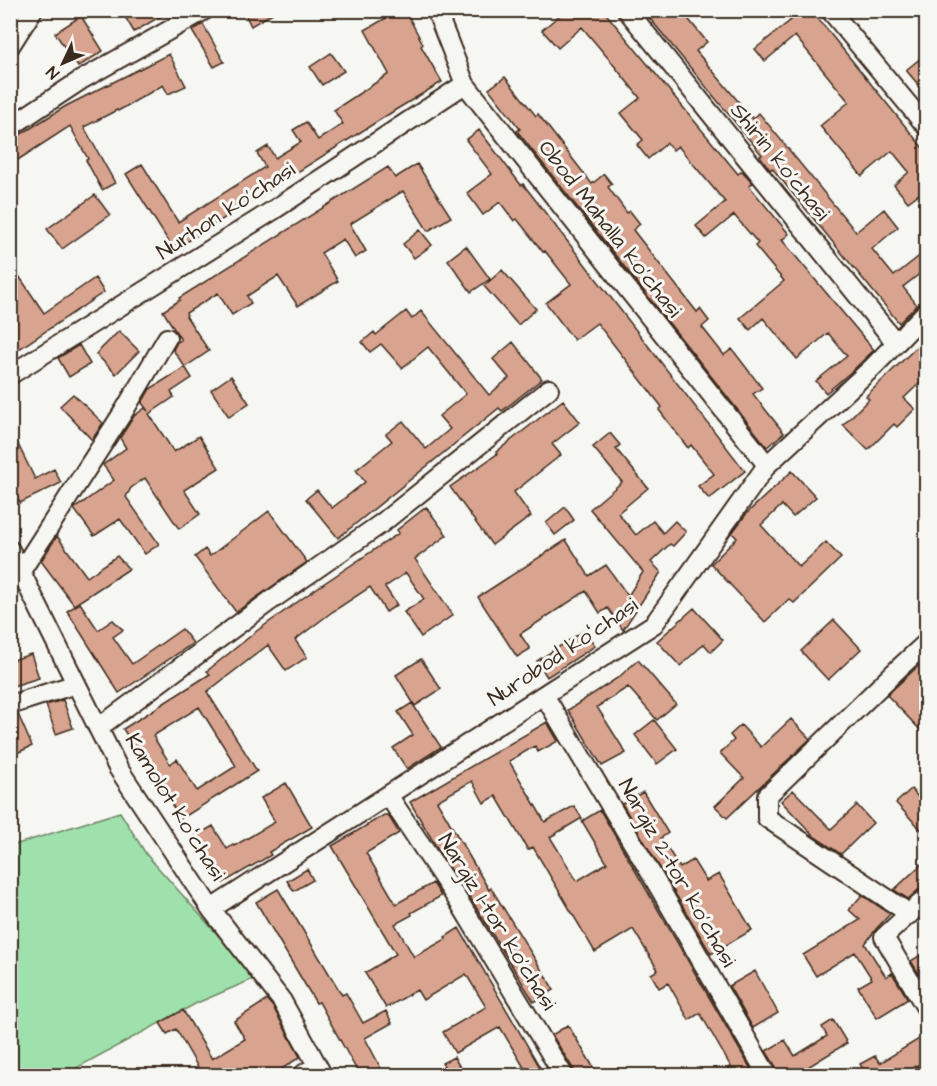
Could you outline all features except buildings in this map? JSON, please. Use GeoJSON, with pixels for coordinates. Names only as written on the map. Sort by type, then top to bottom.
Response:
{"type":"FeatureCollection","features":[{"type":"Feature","properties":{"kind":"street"},"geometry":{"type":"LineString","coordinates":[[10,46],[33,10]]}},
{"type":"Feature","properties":{"kind":"street"},"geometry":{"type":"LineString","coordinates":[[10,127],[81,80],[205,10]]}},
{"type":"Feature","properties":{"kind":"street","name":"Obod Mahalla ko‘chasi"},"geometry":{"type":"LineString","coordinates":[[436,10],[465,84],[767,465]]}},
{"type":"Feature","properties":{"kind":"street","name":"Shirin ko'chasi"},"geometry":{"type":"LineString","coordinates":[[627,10],[896,343]]}},
{"type":"Feature","properties":{"kind":"street"},"geometry":{"type":"LineString","coordinates":[[830,10],[927,126]]}},
{"type":"Feature","properties":{"kind":"street","name":"Nurhon ko'chasi"},"geometry":{"type":"LineString","coordinates":[[10,375],[272,210],[465,84]]}},
{"type":"Feature","properties":{"kind":"street","name":"Nurobod koʻchasi"},"geometry":{"type":"LineString","coordinates":[[211,909],[654,624],[767,465],[873,367],[927,312]]}},
{"type":"Feature","properties":{"kind":"street"},"geometry":{"type":"LineString","coordinates":[[21,571],[124,411],[167,338]]}},
{"type":"Feature","properties":{"kind":"street"},"geometry":{"type":"LineString","coordinates":[[98,728],[270,601],[382,523],[549,389]]}},
{"type":"Feature","properties":{"kind":"street","name":"Kamolot koʻchasi"},"geometry":{"type":"LineString","coordinates":[[10,549],[118,768],[211,909],[282,1001],[320,1070]]}},
{"type":"Feature","properties":{"kind":"street"},"geometry":{"type":"LineString","coordinates":[[909,914],[767,818],[767,796],[927,643]]}},
{"type":"Feature","properties":{"kind":"street"},"geometry":{"type":"LineString","coordinates":[[10,705],[76,684]]}},
{"type":"Feature","properties":{"kind":"street","name":"Nargiz 2-tor ko‘chasi"},"geometry":{"type":"LineString","coordinates":[[544,695],[649,870],[768,1076]]}},
{"type":"Feature","properties":{"kind":"street","name":"Nargiz 1-tor ko‘chasi"},"geometry":{"type":"LineString","coordinates":[[388,795],[461,905],[564,1076]]}},
{"type":"Feature","properties":{"kind":"street"},"geometry":{"type":"LineString","coordinates":[[927,898],[884,937],[927,1008]]}},
{"type":"Feature","properties":{"kind":"street"},"geometry":{"type":"LineString","coordinates":[[301,1076],[320,1070]]}},
{"type":"Feature","properties":{"kind":"street"},"geometry":{"type":"LineString","coordinates":[[921,1076],[927,1072]]}},
{"type":"Feature","properties":{"kind":"green space"},"geometry":{"type":"Polygon","coordinates":[[[120,812],[146,854],[258,977],[197,1003],[76,1068],[73,1075],[11,1076],[11,846],[120,812]]]}}]}
